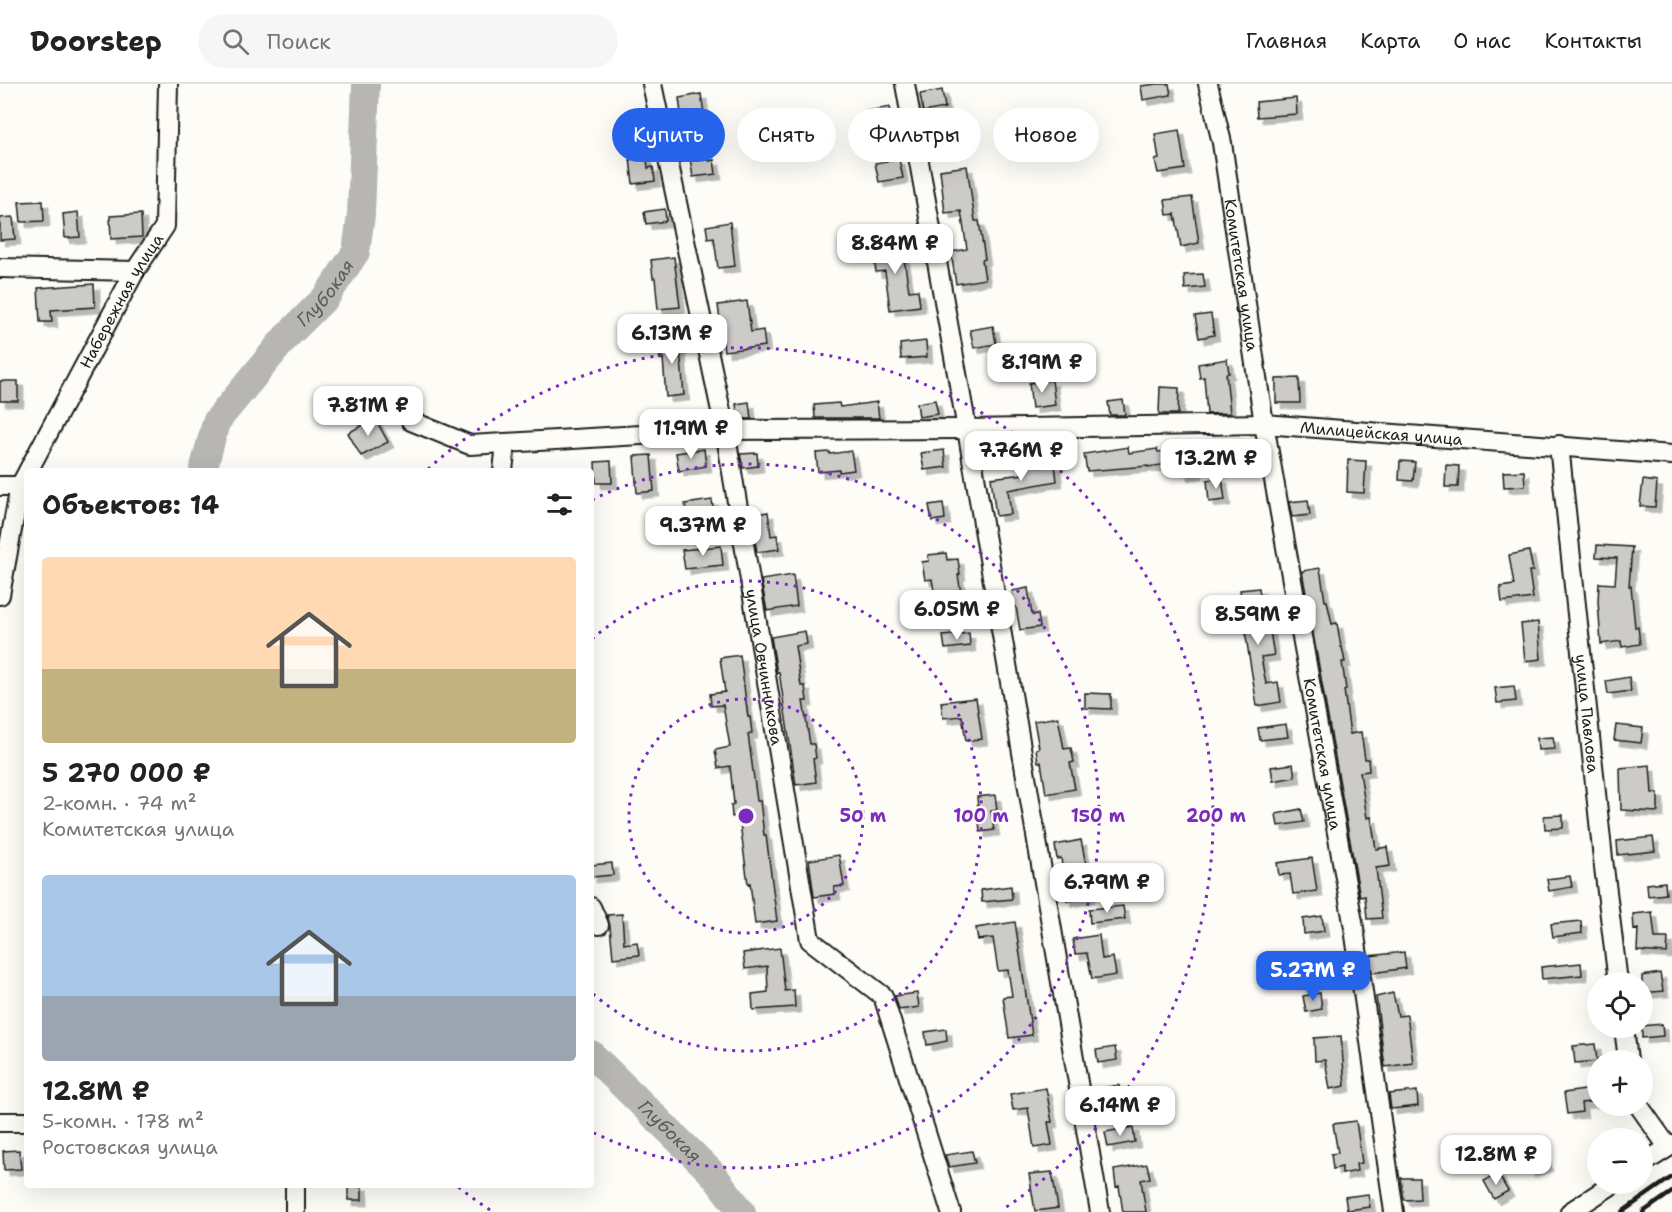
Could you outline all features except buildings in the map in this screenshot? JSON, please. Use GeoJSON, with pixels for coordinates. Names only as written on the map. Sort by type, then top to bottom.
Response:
{"type":"FeatureCollection","features":[{"type":"Feature","properties":{"kind":"street","name":"Набережная улица"},"geometry":{"type":"LineString","coordinates":[[30,468],[135,271],[165,226],[168,84]]}},
{"type":"Feature","properties":{"kind":"street","name":"улица Овчинникова"},"geometry":{"type":"LineString","coordinates":[[652,84],[725,430],[810,940],[883,996],[951,1212]]}},
{"type":"Feature","properties":{"kind":"street"},"geometry":{"type":"LineString","coordinates":[[905,84],[967,429],[1100,1212]]}},
{"type":"Feature","properties":{"kind":"street","name":"Комитетская улица"},"geometry":{"type":"LineString","coordinates":[[1208,84],[1222,143],[1264,424],[1354,928],[1394,1212]]}},
{"type":"Feature","properties":{"kind":"street"},"geometry":{"type":"LineString","coordinates":[[0,268],[135,271]]}},
{"type":"Feature","properties":{"kind":"street","name":"Милицейская улица"},"geometry":{"type":"LineString","coordinates":[[411,421],[470,445],[725,430],[1264,424],[1672,454]]}},
{"type":"Feature","properties":{"kind":"street"},"geometry":{"type":"LineString","coordinates":[[503,468],[506,443]]}},
{"type":"Feature","properties":{"kind":"street","name":"улица Павлова"},"geometry":{"type":"LineString","coordinates":[[1559,445],[1617,972]]}},
{"type":"Feature","properties":{"kind":"street"},"geometry":{"type":"LineString","coordinates":[[0,486],[24,477]]}},
{"type":"Feature","properties":{"kind":"street","name":"Набережная улица"},"geometry":{"type":"LineString","coordinates":[[0,595],[24,482]]}},
{"type":"Feature","properties":{"kind":"street"},"geometry":{"type":"LineString","coordinates":[[594,914],[599,925]]}},
{"type":"Feature","properties":{"kind":"street"},"geometry":{"type":"LineString","coordinates":[[1648,1116],[1670,1146],[1653,1157]]}},
{"type":"Feature","properties":{"kind":"street"},"geometry":{"type":"LineString","coordinates":[[0,1122],[24,1122]]}},
{"type":"Feature","properties":{"kind":"street"},"geometry":{"type":"LineString","coordinates":[[295,1188],[295,1212]]}},
{"type":"Feature","properties":{"kind":"street"},"geometry":{"type":"LineString","coordinates":[[1570,1212],[1598,1194]]}},
{"type":"Feature","properties":{"kind":"waterway","name":"Глубокая"},"geometry":{"type":"LineString","coordinates":[[204,468],[216,422],[286,337],[326,297],[356,252],[361,215],[366,84]]}},
{"type":"Feature","properties":{"kind":"waterway","name":"Глубокая"},"geometry":{"type":"LineString","coordinates":[[594,1057],[712,1173],[742,1212]]}},
{"type":"Feature","properties":{"kind":"railway"},"geometry":{"type":"LineString","coordinates":[[1622,1212],[1672,1177]]}},
{"type":"Feature","properties":{"kind":"railway"},"geometry":{"type":"LineString","coordinates":[[1643,1212],[1672,1192]]}}]}
